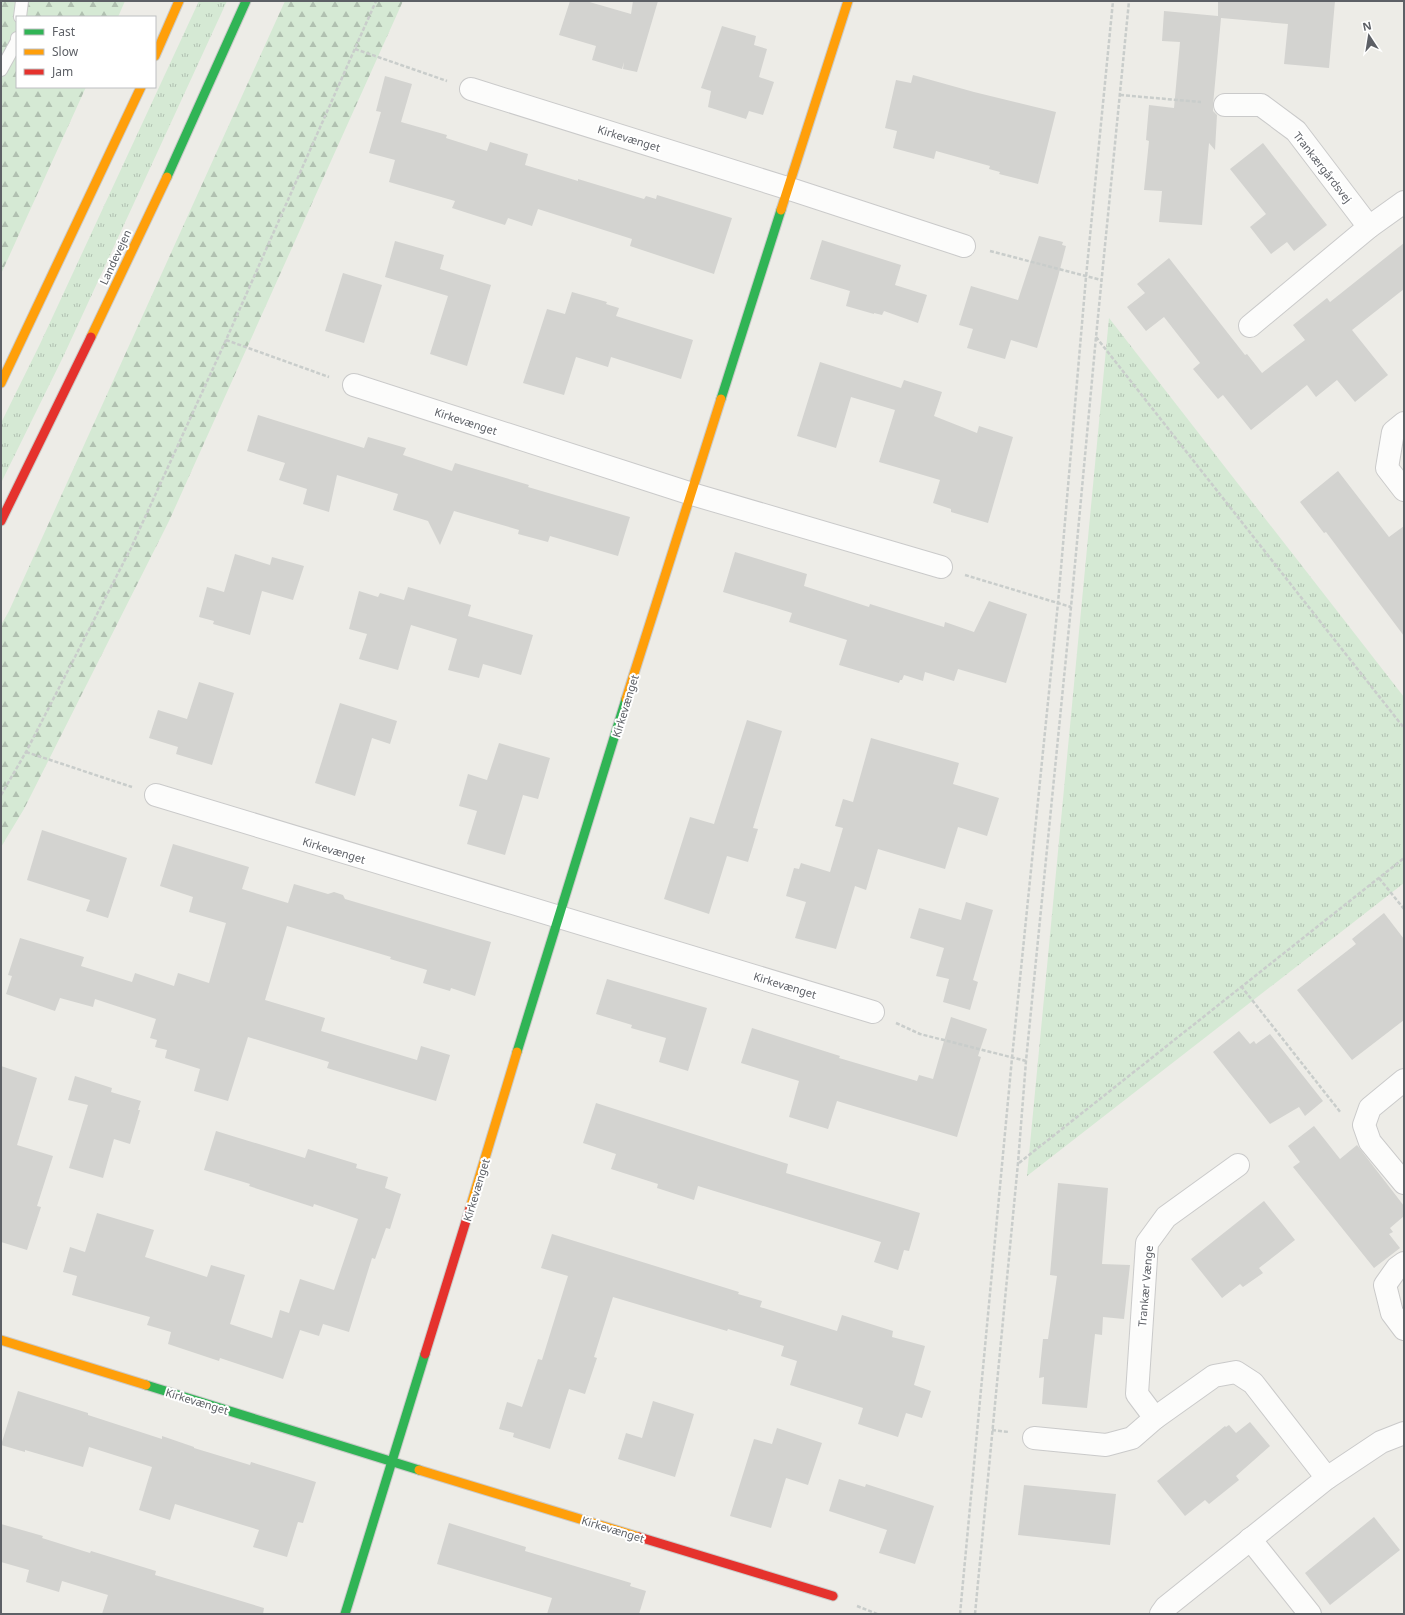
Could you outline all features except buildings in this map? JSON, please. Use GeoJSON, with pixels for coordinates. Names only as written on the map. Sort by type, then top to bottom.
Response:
{"type":"FeatureCollection","features":[{"type":"Feature","properties":{"kind":"street"},"geometry":{"type":"LineString","coordinates":[[156,54],[179,1]]}},
{"type":"Feature","properties":{"kind":"street","name":"Landevejen"},"geometry":{"type":"LineString","coordinates":[[1,521],[79,363],[205,94],[246,1]]}},
{"type":"Feature","properties":{"kind":"street","name":"Kirkevænget"},"geometry":{"type":"LineString","coordinates":[[345,1614],[393,1462],[558,918],[787,188],[848,1]]}},
{"type":"Feature","properties":{"kind":"street"},"geometry":{"type":"LineString","coordinates":[[1,383],[141,88]]}},
{"type":"Feature","properties":{"kind":"street","name":"Kirkevænget"},"geometry":{"type":"LineString","coordinates":[[471,89],[787,188],[964,246]]}},
{"type":"Feature","properties":{"kind":"street","name":"Trankærgårdsvej"},"geometry":{"type":"LineString","coordinates":[[1225,105],[1261,106],[1296,131],[1369,227]]}},
{"type":"Feature","properties":{"kind":"street"},"geometry":{"type":"LineString","coordinates":[[1250,326],[1369,227],[1404,202]]}},
{"type":"Feature","properties":{"kind":"street","name":"Kirkevænget"},"geometry":{"type":"LineString","coordinates":[[354,385],[692,494],[941,567]]}},
{"type":"Feature","properties":{"kind":"street"},"geometry":{"type":"LineString","coordinates":[[1404,423],[1393,432],[1387,468],[1404,490]]}},
{"type":"Feature","properties":{"kind":"street","name":"Kirkevænget"},"geometry":{"type":"LineString","coordinates":[[156,795],[558,918],[873,1012]]}},
{"type":"Feature","properties":{"kind":"street"},"geometry":{"type":"LineString","coordinates":[[1404,1080],[1370,1108],[1364,1125],[1370,1142],[1404,1183]]}},
{"type":"Feature","properties":{"kind":"street","name":"Trankær Vænge"},"geometry":{"type":"LineString","coordinates":[[1155,1418],[1137,1394],[1147,1243],[1166,1217],[1238,1165]]}},
{"type":"Feature","properties":{"kind":"street"},"geometry":{"type":"LineString","coordinates":[[1404,1263],[1397,1268],[1385,1285],[1392,1313],[1404,1329]]}},
{"type":"Feature","properties":{"kind":"street","name":"Kirkevænget"},"geometry":{"type":"LineString","coordinates":[[1,1340],[393,1462],[833,1596]]}},
{"type":"Feature","properties":{"kind":"street"},"geometry":{"type":"LineString","coordinates":[[1034,1438],[1106,1445],[1132,1438],[1155,1418],[1214,1376],[1236,1372],[1253,1383],[1327,1478]]}},
{"type":"Feature","properties":{"kind":"street"},"geometry":{"type":"LineString","coordinates":[[1161,1614],[1166,1607],[1327,1478],[1381,1442],[1404,1433]]}},
{"type":"Feature","properties":{"kind":"street"},"geometry":{"type":"LineString","coordinates":[[1250,1539],[1310,1614]]}},
{"type":"Feature","properties":{"kind":"lane"},"geometry":{"type":"LineString","coordinates":[[20,16],[22,1]]}},
{"type":"Feature","properties":{"kind":"lane"},"geometry":{"type":"LineString","coordinates":[[1,70],[16,41]]}},
{"type":"Feature","properties":{"kind":"path"},"geometry":{"type":"LineString","coordinates":[[1,795],[26,752],[131,548],[226,340],[376,1]]}},
{"type":"Feature","properties":{"kind":"path"},"geometry":{"type":"LineString","coordinates":[[960,1614],[1012,1058],[1058,603],[1086,277],[1112,1]]}},
{"type":"Feature","properties":{"kind":"path"},"geometry":{"type":"LineString","coordinates":[[975,1614],[1018,1163],[1026,1061],[1129,1]]}},
{"type":"Feature","properties":{"kind":"path"},"geometry":{"type":"LineString","coordinates":[[355,49],[471,89]]}},
{"type":"Feature","properties":{"kind":"path"},"geometry":{"type":"LineString","coordinates":[[1120,95],[1225,105]]}},
{"type":"Feature","properties":{"kind":"path"},"geometry":{"type":"LineString","coordinates":[[964,246],[995,252],[1101,280]]}},
{"type":"Feature","properties":{"kind":"path"},"geometry":{"type":"LineString","coordinates":[[1096,337],[1404,728]]}},
{"type":"Feature","properties":{"kind":"path"},"geometry":{"type":"LineString","coordinates":[[226,340],[354,385]]}},
{"type":"Feature","properties":{"kind":"path"},"geometry":{"type":"LineString","coordinates":[[941,567],[1071,607]]}},
{"type":"Feature","properties":{"kind":"path"},"geometry":{"type":"LineString","coordinates":[[26,752],[156,795]]}},
{"type":"Feature","properties":{"kind":"path"},"geometry":{"type":"LineString","coordinates":[[1018,1163],[1404,858]]}},
{"type":"Feature","properties":{"kind":"path"},"geometry":{"type":"LineString","coordinates":[[1379,878],[1404,909]]}},
{"type":"Feature","properties":{"kind":"path"},"geometry":{"type":"LineString","coordinates":[[1241,986],[1343,1115],[1364,1125]]}},
{"type":"Feature","properties":{"kind":"path"},"geometry":{"type":"LineString","coordinates":[[873,1012],[920,1034],[1026,1061]]}},
{"type":"Feature","properties":{"kind":"green space"},"geometry":{"type":"Polygon","coordinates":[[[1,1],[125,1],[118,16],[16,16],[16,88],[86,88],[1,274],[1,1]]]}},
{"type":"Feature","properties":{"kind":"green space"},"geometry":{"type":"Polygon","coordinates":[[[199,1],[227,1],[64,355],[1,483],[1,423],[40,344],[199,1]]]}},
{"type":"Feature","properties":{"kind":"green space"},"geometry":{"type":"Polygon","coordinates":[[[285,1],[403,1],[169,521],[24,809],[1,847],[1,625],[9,611],[285,1]]]}},
{"type":"Feature","properties":{"kind":"green space"},"geometry":{"type":"Polygon","coordinates":[[[1109,318],[1404,697],[1404,883],[1027,1176],[1109,318]]]}},
{"type":"Feature","properties":{"kind":"traffic: fast"},"geometry":{"type":"LineString","coordinates":[[167,177],[246,1]]}},
{"type":"Feature","properties":{"kind":"traffic: fast"},"geometry":{"type":"LineString","coordinates":[[721,399],[781,210]]}},
{"type":"Feature","properties":{"kind":"traffic: fast"},"geometry":{"type":"LineString","coordinates":[[517,1052],[626,699]]}},
{"type":"Feature","properties":{"kind":"traffic: fast"},"geometry":{"type":"LineString","coordinates":[[345,1614],[425,1354]]}},
{"type":"Feature","properties":{"kind":"traffic: fast"},"geometry":{"type":"LineString","coordinates":[[146,1385],[419,1470]]}},
{"type":"Feature","properties":{"kind":"traffic: slow"},"geometry":{"type":"LineString","coordinates":[[156,54],[179,1]]}},
{"type":"Feature","properties":{"kind":"traffic: slow"},"geometry":{"type":"LineString","coordinates":[[781,210],[848,1]]}},
{"type":"Feature","properties":{"kind":"traffic: slow"},"geometry":{"type":"LineString","coordinates":[[1,383],[141,88]]}},
{"type":"Feature","properties":{"kind":"traffic: slow"},"geometry":{"type":"LineString","coordinates":[[91,337],[167,177]]}},
{"type":"Feature","properties":{"kind":"traffic: slow"},"geometry":{"type":"LineString","coordinates":[[626,699],[721,399]]}},
{"type":"Feature","properties":{"kind":"traffic: slow"},"geometry":{"type":"LineString","coordinates":[[470,1208],[517,1052]]}},
{"type":"Feature","properties":{"kind":"traffic: slow"},"geometry":{"type":"LineString","coordinates":[[1,1340],[146,1385]]}},
{"type":"Feature","properties":{"kind":"traffic: slow"},"geometry":{"type":"LineString","coordinates":[[419,1470],[639,1537]]}},
{"type":"Feature","properties":{"kind":"traffic: jam"},"geometry":{"type":"LineString","coordinates":[[1,521],[91,337]]}},
{"type":"Feature","properties":{"kind":"traffic: jam"},"geometry":{"type":"LineString","coordinates":[[425,1354],[470,1208]]}},
{"type":"Feature","properties":{"kind":"traffic: jam"},"geometry":{"type":"LineString","coordinates":[[639,1537],[833,1596]]}}]}
